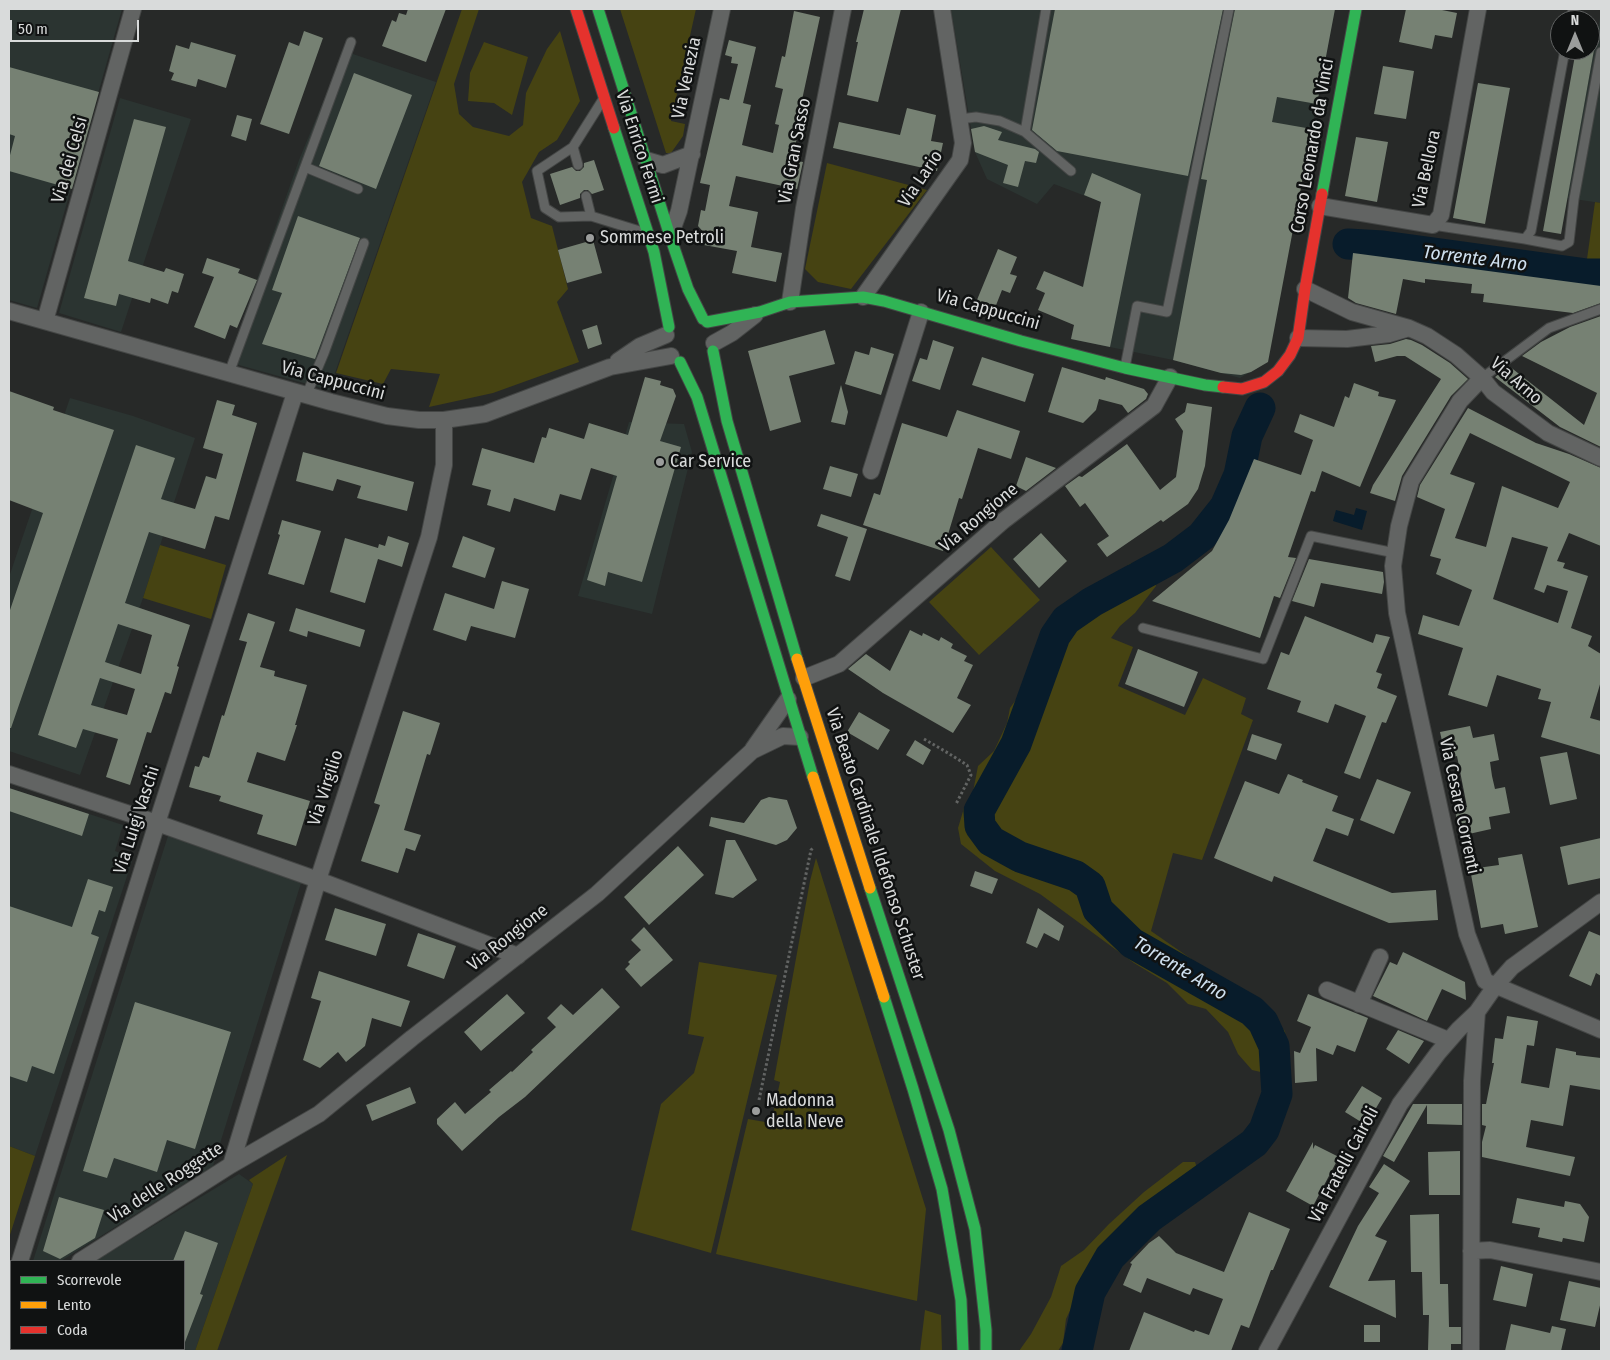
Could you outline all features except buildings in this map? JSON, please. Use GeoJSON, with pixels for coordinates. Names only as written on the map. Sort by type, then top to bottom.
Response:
{"type":"FeatureCollection","features":[{"type":"Feature","properties":{"kind":"street","name":"Via dei Celsi"},"geometry":{"type":"LineString","coordinates":[[45,321],[133,9]]}},
{"type":"Feature","properties":{"kind":"street","name":"Via Enrico Fermi"},"geometry":{"type":"LineString","coordinates":[[576,9],[648,234],[671,328],[667,348],[675,359]]}},
{"type":"Feature","properties":{"kind":"street","name":"Via Enrico Fermi"},"geometry":{"type":"LineString","coordinates":[[598,9],[688,289],[714,332],[711,351]]}},
{"type":"Feature","properties":{"kind":"street","name":"Via Venezia"},"geometry":{"type":"LineString","coordinates":[[670,236],[679,211],[722,9]]}},
{"type":"Feature","properties":{"kind":"street","name":"Via Gran Sasso"},"geometry":{"type":"LineString","coordinates":[[790,302],[804,208],[843,9]]}},
{"type":"Feature","properties":{"kind":"street","name":"Via Lario"},"geometry":{"type":"LineString","coordinates":[[863,297],[960,160],[964,143],[942,9]]}},
{"type":"Feature","properties":{"kind":"street","name":"Corso Leonardo da Vinci"},"geometry":{"type":"LineString","coordinates":[[1298,338],[1305,289],[1356,9]]}},
{"type":"Feature","properties":{"kind":"street","name":"Via Bellora"},"geometry":{"type":"LineString","coordinates":[[1320,206],[1433,225],[1440,215],[1478,9]]}},
{"type":"Feature","properties":{"kind":"street"},"geometry":{"type":"LineString","coordinates":[[646,160],[663,165],[692,154]]}},
{"type":"Feature","properties":{"kind":"street","name":"Via Arno"},"geometry":{"type":"LineString","coordinates":[[1305,289],[1352,312],[1409,328],[1427,336],[1456,355],[1482,378],[1493,392],[1548,433],[1601,458]]}},
{"type":"Feature","properties":{"kind":"street","name":"Via Cappuccini"},"geometry":{"type":"LineString","coordinates":[[705,320],[760,312],[790,302],[863,297],[884,301],[1021,341],[1125,368],[1205,385],[1242,388],[1264,382],[1278,371],[1290,355],[1298,338]]}},
{"type":"Feature","properties":{"kind":"street","name":"Via Cappuccini"},"geometry":{"type":"LineString","coordinates":[[9,312],[301,394],[388,416],[419,420],[444,420],[485,414],[610,367],[675,359]]}},
{"type":"Feature","properties":{"kind":"street","name":"Via Cappuccini"},"geometry":{"type":"LineString","coordinates":[[711,351],[760,312]]}},
{"type":"Feature","properties":{"kind":"street"},"geometry":{"type":"LineString","coordinates":[[871,471],[920,312]]}},
{"type":"Feature","properties":{"kind":"street"},"geometry":{"type":"LineString","coordinates":[[690,316],[705,320]]}},
{"type":"Feature","properties":{"kind":"street","name":"Via Cappuccini"},"geometry":{"type":"LineString","coordinates":[[610,367],[640,346],[671,328]]}},
{"type":"Feature","properties":{"kind":"street"},"geometry":{"type":"LineString","coordinates":[[1298,338],[1347,339],[1389,334],[1409,328]]}},
{"type":"Feature","properties":{"kind":"street","name":"Via Beato Cardinale Ildefonso Schuster"},"geometry":{"type":"LineString","coordinates":[[711,351],[727,421],[813,712],[949,1130],[975,1229],[986,1330],[986,1351]]}},
{"type":"Feature","properties":{"kind":"street"},"geometry":{"type":"LineString","coordinates":[[675,359],[688,365],[693,364]]}},
{"type":"Feature","properties":{"kind":"street"},"geometry":{"type":"LineString","coordinates":[[675,359],[697,397],[788,699],[913,1090],[942,1189],[961,1300],[963,1351]]}},
{"type":"Feature","properties":{"kind":"street","name":"Via Rongione"},"geometry":{"type":"LineString","coordinates":[[804,678],[839,664],[1003,521],[1154,406],[1170,377]]}},
{"type":"Feature","properties":{"kind":"street","name":"Via Cesare Correnti"},"geometry":{"type":"LineString","coordinates":[[1482,378],[1460,401],[1411,481],[1399,526],[1393,566],[1397,613],[1467,934],[1485,982],[1496,985]]}},
{"type":"Feature","properties":{"kind":"street","name":"Via Luigi Vaschi"},"geometry":{"type":"LineString","coordinates":[[20,1260],[157,823],[301,394]]}},
{"type":"Feature","properties":{"kind":"street","name":"Via Virgilio"},"geometry":{"type":"LineString","coordinates":[[231,1165],[318,880],[429,537],[444,465],[444,420]]}},
{"type":"Feature","properties":{"kind":"street","name":"Via Rongione"},"geometry":{"type":"LineString","coordinates":[[275,1139],[319,1114],[597,894],[752,751],[788,699]]}},
{"type":"Feature","properties":{"kind":"street","name":"Via Rongione"},"geometry":{"type":"LineString","coordinates":[[752,751],[783,736],[800,737]]}},
{"type":"Feature","properties":{"kind":"street"},"geometry":{"type":"LineString","coordinates":[[9,774],[157,823],[318,880],[518,956]]}},
{"type":"Feature","properties":{"kind":"street"},"geometry":{"type":"LineString","coordinates":[[1472,1351],[1472,1081],[1477,1012],[1496,985],[1512,967],[1601,902]]}},
{"type":"Feature","properties":{"kind":"street"},"geometry":{"type":"LineString","coordinates":[[1359,1004],[1380,957]]}},
{"type":"Feature","properties":{"kind":"street"},"geometry":{"type":"LineString","coordinates":[[1496,985],[1601,1030]]}},
{"type":"Feature","properties":{"kind":"street"},"geometry":{"type":"LineString","coordinates":[[1326,990],[1448,1040]]}},
{"type":"Feature","properties":{"kind":"street","name":"Via Fratelli Cairoli"},"geometry":{"type":"LineString","coordinates":[[1268,1351],[1400,1104],[1448,1040],[1477,1012]]}},
{"type":"Feature","properties":{"kind":"street","name":"Via delle Roggette"},"geometry":{"type":"LineString","coordinates":[[82,1260],[275,1139]]}},
{"type":"Feature","properties":{"kind":"street"},"geometry":{"type":"LineString","coordinates":[[1471,1252],[1490,1250],[1601,1272]]}},
{"type":"Feature","properties":{"kind":"lane"},"geometry":{"type":"LineString","coordinates":[[1025,132],[1046,9]]}},
{"type":"Feature","properties":{"kind":"lane"},"geometry":{"type":"LineString","coordinates":[[1125,368],[1136,306],[1167,312],[1228,9]]}},
{"type":"Feature","properties":{"kind":"lane"},"geometry":{"type":"LineString","coordinates":[[229,373],[351,42]]}},
{"type":"Feature","properties":{"kind":"lane"},"geometry":{"type":"LineString","coordinates":[[1433,225],[1562,246],[1569,242],[1574,199],[1601,52]]}},
{"type":"Feature","properties":{"kind":"lane"},"geometry":{"type":"LineString","coordinates":[[1525,239],[1531,231],[1563,60]]}},
{"type":"Feature","properties":{"kind":"lane"},"geometry":{"type":"LineString","coordinates":[[604,97],[573,147],[537,171],[545,208],[559,217],[591,216],[648,234]]}},
{"type":"Feature","properties":{"kind":"lane"},"geometry":{"type":"LineString","coordinates":[[960,119],[976,117],[1000,121],[1025,132],[1071,171]]}},
{"type":"Feature","properties":{"kind":"lane"},"geometry":{"type":"LineString","coordinates":[[573,147],[578,165]]}},
{"type":"Feature","properties":{"kind":"lane"},"geometry":{"type":"LineString","coordinates":[[305,167],[358,189]]}},
{"type":"Feature","properties":{"kind":"lane"},"geometry":{"type":"LineString","coordinates":[[586,196],[591,216]]}},
{"type":"Feature","properties":{"kind":"lane"},"geometry":{"type":"LineString","coordinates":[[301,394],[324,353],[364,243]]}},
{"type":"Feature","properties":{"kind":"lane"},"geometry":{"type":"LineString","coordinates":[[1482,378],[1549,328],[1601,309]]}},
{"type":"Feature","properties":{"kind":"lane"},"geometry":{"type":"LineString","coordinates":[[1143,628],[1263,659],[1311,536],[1395,553]]}},
{"type":"Feature","properties":{"kind":"path"},"geometry":{"type":"LineString","coordinates":[[924,739],[967,765],[970,775],[956,804]]}},
{"type":"Feature","properties":{"kind":"path"},"geometry":{"type":"LineString","coordinates":[[759,1100],[811,850]]}},
{"type":"Feature","properties":{"kind":"shaded area"},"geometry":{"type":"Polygon","coordinates":[[[9,9],[122,9],[37,308],[9,300],[9,9]]]}},
{"type":"Feature","properties":{"kind":"shaded area"},"geometry":{"type":"Polygon","coordinates":[[[462,9],[479,9],[454,84],[459,114],[473,127],[509,136],[523,125],[526,93],[547,49],[560,31],[580,101],[557,140],[539,152],[522,182],[531,218],[552,226],[568,289],[557,302],[579,362],[493,393],[429,407],[440,374],[391,369],[383,384],[336,373],[462,9]]]}},
{"type":"Feature","properties":{"kind":"shaded area"},"geometry":{"type":"Polygon","coordinates":[[[620,9],[696,9],[671,121],[685,124],[683,136],[671,153],[666,153],[620,9]]]}},
{"type":"Feature","properties":{"kind":"shaded area"},"geometry":{"type":"Polygon","coordinates":[[[951,9],[1335,9],[1267,362],[1240,378],[1173,360],[1071,339],[1101,202],[1054,184],[1037,204],[987,179],[975,152],[951,9]]]}},
{"type":"Feature","properties":{"kind":"shaded area"},"geometry":{"type":"Polygon","coordinates":[[[1601,12],[1601,203],[1567,198],[1592,60],[1600,60],[1601,12]]]}},
{"type":"Feature","properties":{"kind":"shaded area"},"geometry":{"type":"Polygon","coordinates":[[[484,42],[528,57],[512,115],[494,103],[468,101],[470,73],[484,42]]]}},
{"type":"Feature","properties":{"kind":"shaded area"},"geometry":{"type":"Polygon","coordinates":[[[344,51],[436,82],[329,390],[228,362],[299,160],[344,51]]]}},
{"type":"Feature","properties":{"kind":"shaded area"},"geometry":{"type":"Polygon","coordinates":[[[120,98],[191,119],[121,332],[59,313],[120,98]]]}},
{"type":"Feature","properties":{"kind":"shaded area"},"geometry":{"type":"Polygon","coordinates":[[[827,163],[927,190],[851,289],[818,282],[805,269],[827,163]]]}},
{"type":"Feature","properties":{"kind":"shaded area"},"geometry":{"type":"Polygon","coordinates":[[[1595,202],[1601,203],[1601,259],[1587,259],[1595,202]]]}},
{"type":"Feature","properties":{"kind":"shaded area"},"geometry":{"type":"Polygon","coordinates":[[[70,398],[133,416],[195,438],[143,598],[80,775],[9,751],[9,577],[70,398]]]}},
{"type":"Feature","properties":{"kind":"shaded area"},"geometry":{"type":"Polygon","coordinates":[[[629,422],[684,424],[692,452],[652,614],[578,596],[629,422]]]}},
{"type":"Feature","properties":{"kind":"shaded area"},"geometry":{"type":"Polygon","coordinates":[[[160,545],[226,565],[211,619],[143,598],[160,545]]]}},
{"type":"Feature","properties":{"kind":"shaded area"},"geometry":{"type":"Polygon","coordinates":[[[991,547],[1040,600],[979,655],[929,602],[991,547]]]}},
{"type":"Feature","properties":{"kind":"shaded area"},"geometry":{"type":"Polygon","coordinates":[[[1151,557],[1156,586],[1135,613],[1120,626],[1111,638],[1133,647],[1118,686],[1185,715],[1203,678],[1246,698],[1241,714],[1253,720],[1202,860],[1173,853],[1151,931],[1252,1001],[1285,1031],[1288,1062],[1265,1073],[1252,1070],[1238,1054],[1228,1032],[1206,1009],[1188,1004],[1167,983],[1134,963],[1040,894],[995,871],[961,844],[958,828],[964,808],[972,797],[978,766],[994,751],[1007,723],[1010,708],[1025,687],[1053,618],[1065,609],[1112,584],[1129,564],[1151,557]]]}},
{"type":"Feature","properties":{"kind":"shaded area"},"geometry":{"type":"Polygon","coordinates":[[[9,788],[123,825],[115,851],[133,858],[35,1156],[9,1146],[9,788]]]}},
{"type":"Feature","properties":{"kind":"shaded area"},"geometry":{"type":"Polygon","coordinates":[[[168,836],[301,883],[213,1166],[63,1260],[33,1260],[168,836]]]}},
{"type":"Feature","properties":{"kind":"shaded area"},"geometry":{"type":"Polygon","coordinates":[[[816,858],[926,1209],[917,1301],[716,1254],[748,1119],[771,1123],[780,1082],[774,1080],[810,881],[816,858]]]}},
{"type":"Feature","properties":{"kind":"shaded area"},"geometry":{"type":"Polygon","coordinates":[[[699,962],[777,975],[711,1253],[631,1230],[661,1104],[694,1073],[704,1037],[688,1034],[699,962]]]}},
{"type":"Feature","properties":{"kind":"shaded area"},"geometry":{"type":"Polygon","coordinates":[[[9,1146],[35,1156],[9,1238],[9,1146]]]}},
{"type":"Feature","properties":{"kind":"shaded area"},"geometry":{"type":"Polygon","coordinates":[[[287,1155],[217,1351],[195,1351],[253,1184],[249,1180],[287,1155]]]}},
{"type":"Feature","properties":{"kind":"shaded area"},"geometry":{"type":"Polygon","coordinates":[[[1183,1162],[1195,1162],[1198,1171],[1184,1185],[1152,1201],[1137,1219],[1112,1242],[1089,1270],[1066,1319],[1063,1343],[1058,1351],[1019,1351],[1031,1334],[1051,1297],[1061,1266],[1084,1250],[1144,1192],[1183,1162]]]}},
{"type":"Feature","properties":{"kind":"shaded area"},"geometry":{"type":"Polygon","coordinates":[[[239,1174],[253,1184],[195,1351],[9,1351],[10,1313],[10,1350],[185,1350],[185,1260],[97,1260],[239,1174]]]}},
{"type":"Feature","properties":{"kind":"shaded area"},"geometry":{"type":"Polygon","coordinates":[[[925,1310],[941,1315],[942,1351],[920,1351],[925,1310]]]}},
{"type":"Feature","properties":{"kind":"water"},"geometry":{"type":"Polygon","coordinates":[[[1356,508],[1367,511],[1362,530],[1333,521],[1336,510],[1354,515],[1356,508]]]}},
{"type":"Feature","properties":{"kind":"waterway","name":"Torrente Arno"},"geometry":{"type":"LineString","coordinates":[[1348,244],[1383,246],[1587,274],[1601,274]]}},
{"type":"Feature","properties":{"kind":"waterway","name":"Torrente Arno"},"geometry":{"type":"LineString","coordinates":[[1077,1351],[1090,1292],[1110,1257],[1149,1218],[1254,1143],[1264,1130],[1277,1094],[1274,1046],[1263,1022],[1252,1011],[1132,943],[1098,910],[1090,886],[1076,876],[1020,857],[991,841],[980,826],[979,811],[1016,744],[1055,636],[1066,620],[1092,602],[1173,558],[1202,536],[1225,507],[1239,475],[1247,436],[1260,408]]}},
{"type":"Feature","properties":{"kind":"traffic: fast"},"geometry":{"type":"LineString","coordinates":[[598,9],[670,236],[688,289],[703,319]]}},
{"type":"Feature","properties":{"kind":"traffic: fast"},"geometry":{"type":"LineString","coordinates":[[1322,194],[1356,9]]}},
{"type":"Feature","properties":{"kind":"traffic: fast"},"geometry":{"type":"LineString","coordinates":[[614,128],[654,252],[669,327]]}},
{"type":"Feature","properties":{"kind":"traffic: fast"},"geometry":{"type":"LineString","coordinates":[[707,322],[760,312],[790,302],[863,297],[884,301],[1021,341],[1125,368],[1223,387]]}},
{"type":"Feature","properties":{"kind":"traffic: fast"},"geometry":{"type":"LineString","coordinates":[[713,351],[727,421],[797,659]]}},
{"type":"Feature","properties":{"kind":"traffic: fast"},"geometry":{"type":"LineString","coordinates":[[680,362],[697,397],[813,777]]}},
{"type":"Feature","properties":{"kind":"traffic: fast"},"geometry":{"type":"LineString","coordinates":[[870,888],[949,1130],[975,1229],[986,1330],[986,1351]]}},
{"type":"Feature","properties":{"kind":"traffic: fast"},"geometry":{"type":"LineString","coordinates":[[884,997],[942,1189],[961,1300],[963,1351]]}},
{"type":"Feature","properties":{"kind":"traffic: slow"},"geometry":{"type":"LineString","coordinates":[[797,659],[870,888]]}},
{"type":"Feature","properties":{"kind":"traffic: slow"},"geometry":{"type":"LineString","coordinates":[[813,777],[884,997]]}},
{"type":"Feature","properties":{"kind":"traffic: jam"},"geometry":{"type":"LineString","coordinates":[[576,9],[614,128]]}},
{"type":"Feature","properties":{"kind":"traffic: jam"},"geometry":{"type":"LineString","coordinates":[[1223,387],[1242,389],[1264,382],[1278,371],[1290,355],[1298,338],[1322,194]]}},
{"type":"Feature","properties":{"kind":"place","name":"Sommese Petroli"},"geometry":{"type":"Point","coordinates":[590,238]}},
{"type":"Feature","properties":{"kind":"place","name":"Car Service"},"geometry":{"type":"Point","coordinates":[660,462]}},
{"type":"Feature","properties":{"kind":"place","name":"Madonna della Neve"},"geometry":{"type":"Point","coordinates":[756,1111]}}]}
